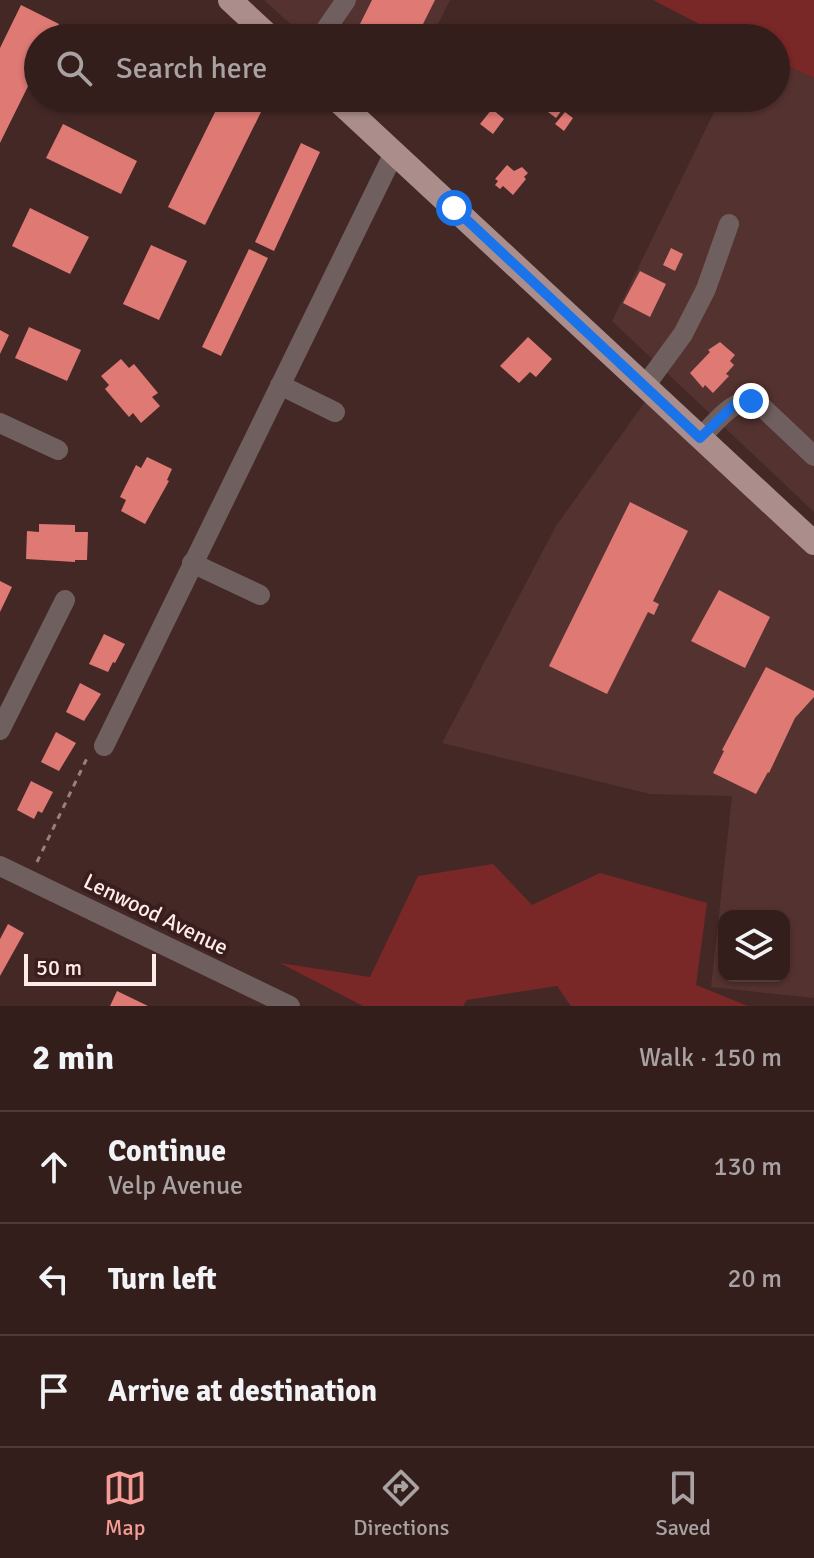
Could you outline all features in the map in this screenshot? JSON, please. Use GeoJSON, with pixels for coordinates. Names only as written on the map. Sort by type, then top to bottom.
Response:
{"type":"FeatureCollection","features":[{"type":"Feature","properties":{"kind":"main road"},"geometry":{"type":"LineString","coordinates":[[230,0],[256,24]]}},
{"type":"Feature","properties":{"kind":"main road"},"geometry":{"type":"LineString","coordinates":[[350,112],[814,543]]}},
{"type":"Feature","properties":{"kind":"street"},"geometry":{"type":"LineString","coordinates":[[330,24],[346,0]]}},
{"type":"Feature","properties":{"kind":"street"},"geometry":{"type":"LineString","coordinates":[[104,746],[394,153]]}},
{"type":"Feature","properties":{"kind":"street"},"geometry":{"type":"LineString","coordinates":[[645,386],[683,334],[706,289],[729,224]]}},
{"type":"Feature","properties":{"kind":"street"},"geometry":{"type":"LineString","coordinates":[[280,385],[335,412]]}},
{"type":"Feature","properties":{"kind":"street"},"geometry":{"type":"LineString","coordinates":[[700,438],[737,402],[751,401],[759,404],[814,456]]}},
{"type":"Feature","properties":{"kind":"street"},"geometry":{"type":"LineString","coordinates":[[0,423],[58,450]]}},
{"type":"Feature","properties":{"kind":"street"},"geometry":{"type":"LineString","coordinates":[[192,563],[260,595]]}},
{"type":"Feature","properties":{"kind":"street"},"geometry":{"type":"LineString","coordinates":[[0,730],[65,600]]}},
{"type":"Feature","properties":{"kind":"street","name":"Lenwood Avenue"},"geometry":{"type":"LineString","coordinates":[[0,866],[290,1006]]}},
{"type":"Feature","properties":{"kind":"shaded area"},"geometry":{"type":"Polygon","coordinates":[[[264,0],[450,0],[438,24],[291,24],[264,0]]]}},
{"type":"Feature","properties":{"kind":"shaded area"},"geometry":{"type":"Polygon","coordinates":[[[653,0],[814,0],[814,78],[790,67],[790,24],[699,24],[653,0]]]}},
{"type":"Feature","properties":{"kind":"shaded area"},"geometry":{"type":"Polygon","coordinates":[[[790,67],[814,78],[814,512],[612,321],[714,112],[790,112],[790,67]]]}},
{"type":"Feature","properties":{"kind":"shaded area"},"geometry":{"type":"Polygon","coordinates":[[[652,392],[814,543],[814,998],[711,987],[718,923],[718,982],[790,982],[790,910],[719,910],[732,796],[650,794],[442,743],[556,526],[652,392]]]}},
{"type":"Feature","properties":{"kind":"shaded area"},"geometry":{"type":"Polygon","coordinates":[[[493,864],[532,905],[600,873],[707,903],[696,985],[748,1006],[571,1006],[557,986],[467,1000],[463,1006],[363,1006],[280,963],[370,977],[418,876],[493,864]]]}},
{"type":"Feature","properties":{"kind":"building"},"geometry":{"type":"Polygon","coordinates":[[[372,0],[435,0],[423,24],[360,24],[372,0]]]}},
{"type":"Feature","properties":{"kind":"building"},"geometry":{"type":"Polygon","coordinates":[[[21,5],[59,24],[24,24],[24,94],[0,143],[0,48],[21,5]]]}},
{"type":"Feature","properties":{"kind":"building"},"geometry":{"type":"Polygon","coordinates":[[[215,112],[261,112],[205,225],[168,207],[215,112]]]}},
{"type":"Feature","properties":{"kind":"building"},"geometry":{"type":"Polygon","coordinates":[[[490,112],[496,112],[504,119],[493,134],[480,124],[490,112]]]}},
{"type":"Feature","properties":{"kind":"building"},"geometry":{"type":"Polygon","coordinates":[[[565,112],[573,118],[564,131],[555,124],[565,112]]]}},
{"type":"Feature","properties":{"kind":"building"},"geometry":{"type":"Polygon","coordinates":[[[63,124],[137,161],[121,194],[46,158],[63,124]]]}},
{"type":"Feature","properties":{"kind":"building"},"geometry":{"type":"Polygon","coordinates":[[[301,143],[320,152],[274,251],[255,242],[301,143]]]}},
{"type":"Feature","properties":{"kind":"building"},"geometry":{"type":"Polygon","coordinates":[[[507,165],[514,171],[522,167],[528,173],[513,195],[503,186],[500,189],[495,185],[498,181],[495,179],[507,165]]]}},
{"type":"Feature","properties":{"kind":"building"},"geometry":{"type":"Polygon","coordinates":[[[30,208],[89,237],[70,274],[12,246],[30,208]]]}},
{"type":"Feature","properties":{"kind":"building"},"geometry":{"type":"Polygon","coordinates":[[[151,245],[187,261],[159,320],[123,304],[151,245]]]}},
{"type":"Feature","properties":{"kind":"building"},"geometry":{"type":"Polygon","coordinates":[[[671,248],[683,254],[675,271],[663,265],[671,248]]]}},
{"type":"Feature","properties":{"kind":"building"},"geometry":{"type":"Polygon","coordinates":[[[249,249],[268,258],[221,356],[202,347],[249,249]]]}},
{"type":"Feature","properties":{"kind":"building"},"geometry":{"type":"Polygon","coordinates":[[[640,271],[666,284],[650,317],[623,303],[640,271]]]}},
{"type":"Feature","properties":{"kind":"building"},"geometry":{"type":"Polygon","coordinates":[[[29,327],[81,350],[67,381],[15,358],[29,327]]]}},
{"type":"Feature","properties":{"kind":"building"},"geometry":{"type":"Polygon","coordinates":[[[0,330],[9,335],[0,354],[0,330]]]}},
{"type":"Feature","properties":{"kind":"building"},"geometry":{"type":"Polygon","coordinates":[[[528,337],[552,359],[536,377],[530,372],[519,383],[500,366],[528,337]]]}},
{"type":"Feature","properties":{"kind":"building"},"geometry":{"type":"Polygon","coordinates":[[[720,342],[735,355],[730,361],[734,365],[726,374],[729,376],[713,393],[705,385],[703,388],[690,373],[710,352],[708,350],[720,342]]]}},
{"type":"Feature","properties":{"kind":"building"},"geometry":{"type":"Polygon","coordinates":[[[121,359],[129,368],[134,364],[158,393],[152,397],[160,406],[141,423],[133,413],[129,417],[105,389],[109,385],[101,376],[121,359]]]}},
{"type":"Feature","properties":{"kind":"building"},"geometry":{"type":"Polygon","coordinates":[[[147,457],[172,469],[169,481],[145,524],[121,511],[126,500],[120,497],[136,465],[141,468],[147,457]]]}},
{"type":"Feature","properties":{"kind":"building"},"geometry":{"type":"Polygon","coordinates":[[[630,502],[688,531],[653,601],[659,604],[654,615],[648,612],[607,694],[549,666],[630,502]]]}},
{"type":"Feature","properties":{"kind":"building"},"geometry":{"type":"Polygon","coordinates":[[[39,524],[75,525],[75,532],[88,532],[87,560],[26,559],[27,531],[39,532],[39,524]]]}},
{"type":"Feature","properties":{"kind":"building"},"geometry":{"type":"Polygon","coordinates":[[[0,581],[12,587],[0,612],[0,581]]]}},
{"type":"Feature","properties":{"kind":"building"},"geometry":{"type":"Polygon","coordinates":[[[719,590],[770,617],[745,668],[691,641],[719,590]]]}},
{"type":"Feature","properties":{"kind":"building"},"geometry":{"type":"Polygon","coordinates":[[[104,634],[125,644],[108,672],[89,664],[104,634]]]}},
{"type":"Feature","properties":{"kind":"building"},"geometry":{"type":"Polygon","coordinates":[[[766,667],[814,691],[814,697],[795,718],[756,794],[713,773],[766,667]]]}},
{"type":"Feature","properties":{"kind":"building"},"geometry":{"type":"Polygon","coordinates":[[[80,683],[101,694],[84,721],[66,712],[80,683]]]}},
{"type":"Feature","properties":{"kind":"building"},"geometry":{"type":"Polygon","coordinates":[[[56,732],[76,743],[59,771],[41,762],[56,732]]]}},
{"type":"Feature","properties":{"kind":"building"},"geometry":{"type":"Polygon","coordinates":[[[31,781],[53,792],[42,813],[38,811],[34,819],[17,810],[31,781]]]}},
{"type":"Feature","properties":{"kind":"building"},"geometry":{"type":"Polygon","coordinates":[[[8,924],[24,933],[0,976],[0,939],[8,924]]]}},
{"type":"Feature","properties":{"kind":"building"},"geometry":{"type":"Polygon","coordinates":[[[117,991],[148,1006],[110,1006],[117,991]]]}},
{"type":"Feature","properties":{"kind":"route"},"geometry":{"type":"LineString","coordinates":[[454,208],[700,438],[737,402],[751,401]]}}]}
